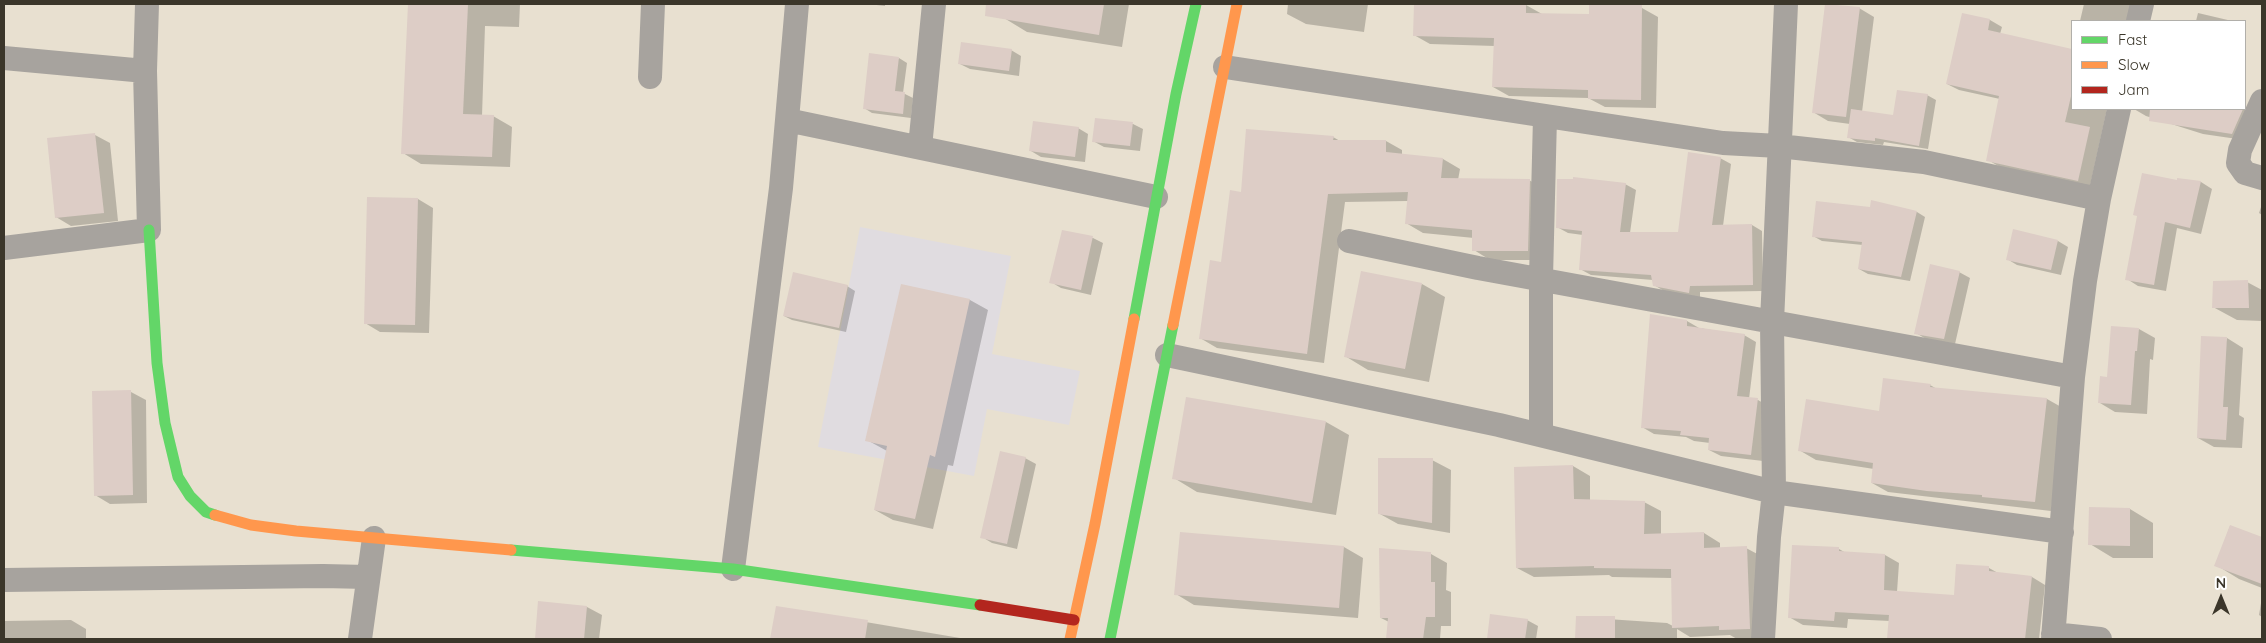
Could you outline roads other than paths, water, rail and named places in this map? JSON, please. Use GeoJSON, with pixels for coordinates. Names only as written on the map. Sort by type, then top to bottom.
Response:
{"type":"FeatureCollection","features":[{"type":"Feature","properties":{"kind":"street"},"geometry":{"type":"LineString","coordinates":[[147,4],[145,71],[149,230],[157,363],[165,423],[178,476],[190,496],[206,512],[242,523],[296,531],[733,569],[888,590],[1074,620]]}},
{"type":"Feature","properties":{"kind":"street"},"geometry":{"type":"LineString","coordinates":[[650,77],[653,4]]}},
{"type":"Feature","properties":{"kind":"street"},"geometry":{"type":"LineString","coordinates":[[733,569],[781,188],[797,4]]}},
{"type":"Feature","properties":{"kind":"street"},"geometry":{"type":"LineString","coordinates":[[920,147],[934,4]]}},
{"type":"Feature","properties":{"kind":"street"},"geometry":{"type":"LineString","coordinates":[[1070,639],[1095,524],[1176,94],[1196,4]]}},
{"type":"Feature","properties":{"kind":"street"},"geometry":{"type":"LineString","coordinates":[[1110,639],[1237,4]]}},
{"type":"Feature","properties":{"kind":"street"},"geometry":{"type":"LineString","coordinates":[[1763,639],[1768,546],[1774,492],[1772,322],[1786,4]]}},
{"type":"Feature","properties":{"kind":"street"},"geometry":{"type":"LineString","coordinates":[[2138,20],[2142,4]]}},
{"type":"Feature","properties":{"kind":"street"},"geometry":{"type":"LineString","coordinates":[[4,58],[145,71]]}},
{"type":"Feature","properties":{"kind":"street"},"geometry":{"type":"LineString","coordinates":[[1225,67],[1723,143],[1779,146],[1924,162],[2099,199]]}},
{"type":"Feature","properties":{"kind":"street"},"geometry":{"type":"LineString","coordinates":[[2262,101],[2240,150],[2238,163],[2245,173],[2262,178]]}},
{"type":"Feature","properties":{"kind":"street"},"geometry":{"type":"LineString","coordinates":[[2100,639],[2053,636],[2073,377],[2085,281],[2099,199],[2119,110]]}},
{"type":"Feature","properties":{"kind":"street"},"geometry":{"type":"LineString","coordinates":[[1541,435],[1541,278],[1545,117]]}},
{"type":"Feature","properties":{"kind":"street"},"geometry":{"type":"LineString","coordinates":[[787,120],[1156,197]]}},
{"type":"Feature","properties":{"kind":"street"},"geometry":{"type":"LineString","coordinates":[[4,248],[149,230]]}},
{"type":"Feature","properties":{"kind":"street"},"geometry":{"type":"LineString","coordinates":[[1349,241],[1772,322],[2073,377]]}},
{"type":"Feature","properties":{"kind":"street"},"geometry":{"type":"LineString","coordinates":[[1167,355],[1541,435],[1774,492],[2062,532]]}},
{"type":"Feature","properties":{"kind":"street"},"geometry":{"type":"LineString","coordinates":[[360,639],[374,538]]}},
{"type":"Feature","properties":{"kind":"street"},"geometry":{"type":"LineString","coordinates":[[4,580],[368,577]]}}]}
